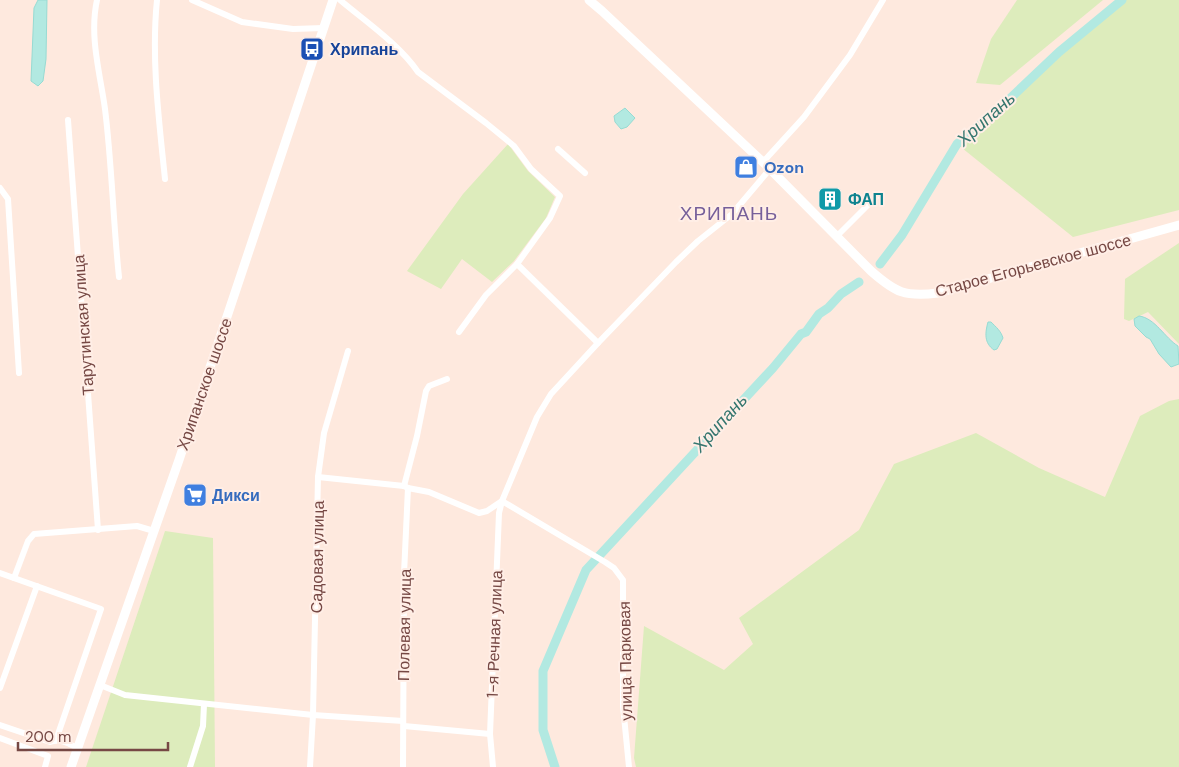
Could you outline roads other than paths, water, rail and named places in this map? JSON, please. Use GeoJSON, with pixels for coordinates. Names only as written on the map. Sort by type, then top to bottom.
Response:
{"type":"FeatureCollection","features":[{"type":"Feature","properties":{"kind":"main road","name":"Хрипанское шоссе"},"geometry":{"type":"LineString","coordinates":[[71,767],[154,531],[333,0]]}},
{"type":"Feature","properties":{"kind":"main road"},"geometry":{"type":"LineString","coordinates":[[589,0],[762,162]]}},
{"type":"Feature","properties":{"kind":"main road","name":"Старое Егорьевское шоссе"},"geometry":{"type":"LineString","coordinates":[[762,162],[887,285],[901,292],[918,295],[938,293],[1179,225]]}},
{"type":"Feature","properties":{"kind":"street"},"geometry":{"type":"LineString","coordinates":[[97,0],[94,22],[95,37],[98,74],[105,108],[119,276]]}},
{"type":"Feature","properties":{"kind":"street"},"geometry":{"type":"LineString","coordinates":[[157,0],[157,85],[165,179]]}},
{"type":"Feature","properties":{"kind":"street"},"geometry":{"type":"LineString","coordinates":[[192,0],[242,22],[293,28],[324,28]]}},
{"type":"Feature","properties":{"kind":"street"},"geometry":{"type":"LineString","coordinates":[[340,0],[395,46],[418,72],[486,122],[514,146],[531,168],[560,196],[550,218],[517,264],[486,295],[459,332]]}},
{"type":"Feature","properties":{"kind":"street"},"geometry":{"type":"LineString","coordinates":[[762,162],[804,117],[850,55],[883,0]]}},
{"type":"Feature","properties":{"kind":"street","name":"Тарутинская улица"},"geometry":{"type":"LineString","coordinates":[[68,120],[98,530]]}},
{"type":"Feature","properties":{"kind":"street"},"geometry":{"type":"LineString","coordinates":[[558,149],[584,173]]}},
{"type":"Feature","properties":{"kind":"street","name":"1-я Речная улица"},"geometry":{"type":"LineString","coordinates":[[493,767],[490,734],[499,513],[522,450],[542,409],[561,382],[698,241],[732,214],[770,169]]}},
{"type":"Feature","properties":{"kind":"street"},"geometry":{"type":"LineString","coordinates":[[0,188],[8,200],[19,373]]}},
{"type":"Feature","properties":{"kind":"street"},"geometry":{"type":"LineString","coordinates":[[837,236],[879,194]]}},
{"type":"Feature","properties":{"kind":"street"},"geometry":{"type":"LineString","coordinates":[[517,264],[598,343]]}},
{"type":"Feature","properties":{"kind":"street","name":"Садовая улица"},"geometry":{"type":"LineString","coordinates":[[310,767],[313,715],[318,477],[324,433],[348,351]]}},
{"type":"Feature","properties":{"kind":"street","name":"Полевая улица"},"geometry":{"type":"LineString","coordinates":[[403,767],[406,487],[426,391],[429,386],[447,380]]}},
{"type":"Feature","properties":{"kind":"street"},"geometry":{"type":"LineString","coordinates":[[318,477],[406,487],[429,492],[479,513],[487,511],[502,501]]}},
{"type":"Feature","properties":{"kind":"street","name":"улица Парковая"},"geometry":{"type":"LineString","coordinates":[[502,501],[605,562],[614,568],[622,580],[624,595],[623,706],[629,767]]}},
{"type":"Feature","properties":{"kind":"street"},"geometry":{"type":"LineString","coordinates":[[14,578],[28,541],[34,534],[137,526],[154,531]]}},
{"type":"Feature","properties":{"kind":"street"},"geometry":{"type":"LineString","coordinates":[[0,573],[101,609],[56,740]]}},
{"type":"Feature","properties":{"kind":"street"},"geometry":{"type":"LineString","coordinates":[[0,688],[37,586]]}},
{"type":"Feature","properties":{"kind":"street"},"geometry":{"type":"LineString","coordinates":[[100,686],[125,695],[490,734]]}},
{"type":"Feature","properties":{"kind":"street"},"geometry":{"type":"LineString","coordinates":[[190,767],[203,726],[204,704]]}},
{"type":"Feature","properties":{"kind":"street"},"geometry":{"type":"LineString","coordinates":[[0,725],[50,742],[62,741],[78,748]]}},
{"type":"Feature","properties":{"kind":"street"},"geometry":{"type":"LineString","coordinates":[[0,738],[48,756],[45,767]]}},
{"type":"Feature","properties":{"kind":"water"},"geometry":{"type":"Polygon","coordinates":[[[38,0],[47,0],[46,59],[43,81],[38,86],[31,81],[34,8],[38,0]]]}},
{"type":"Feature","properties":{"kind":"water"},"geometry":{"type":"Polygon","coordinates":[[[625,108],[635,118],[627,127],[621,129],[615,122],[614,116],[625,108]]]}},
{"type":"Feature","properties":{"kind":"water"},"geometry":{"type":"Polygon","coordinates":[[[1139,316],[1150,320],[1178,346],[1179,364],[1171,367],[1159,354],[1150,339],[1135,326],[1134,319],[1139,316]]]}},
{"type":"Feature","properties":{"kind":"water"},"geometry":{"type":"Polygon","coordinates":[[[988,322],[991,322],[996,327],[1003,338],[997,349],[994,350],[988,344],[986,337],[988,322]]]}},
{"type":"Feature","properties":{"kind":"waterway","name":"Хрипань"},"geometry":{"type":"LineString","coordinates":[[880,264],[902,235],[957,144],[1001,107],[1059,52],[1122,0]]}},
{"type":"Feature","properties":{"kind":"waterway","name":"Хрипань"},"geometry":{"type":"LineString","coordinates":[[555,767],[543,730],[543,671],[586,570],[773,368],[801,334],[806,332],[819,314],[828,308],[841,294],[859,282]]}},
{"type":"Feature","properties":{"kind":"place","name":"Хрипань"},"geometry":{"type":"Point","coordinates":[312,49]}},
{"type":"Feature","properties":{"kind":"place","name":"Ozon"},"geometry":{"type":"Point","coordinates":[746,167]}},
{"type":"Feature","properties":{"kind":"place","name":"ФАП"},"geometry":{"type":"Point","coordinates":[830,199]}},
{"type":"Feature","properties":{"kind":"place","name":"Дикси"},"geometry":{"type":"Point","coordinates":[195,495]}},
{"type":"Feature","properties":{"kind":"district","name":"ХРИПАНЬ"},"geometry":{"type":"Point","coordinates":[729,213]}}]}
